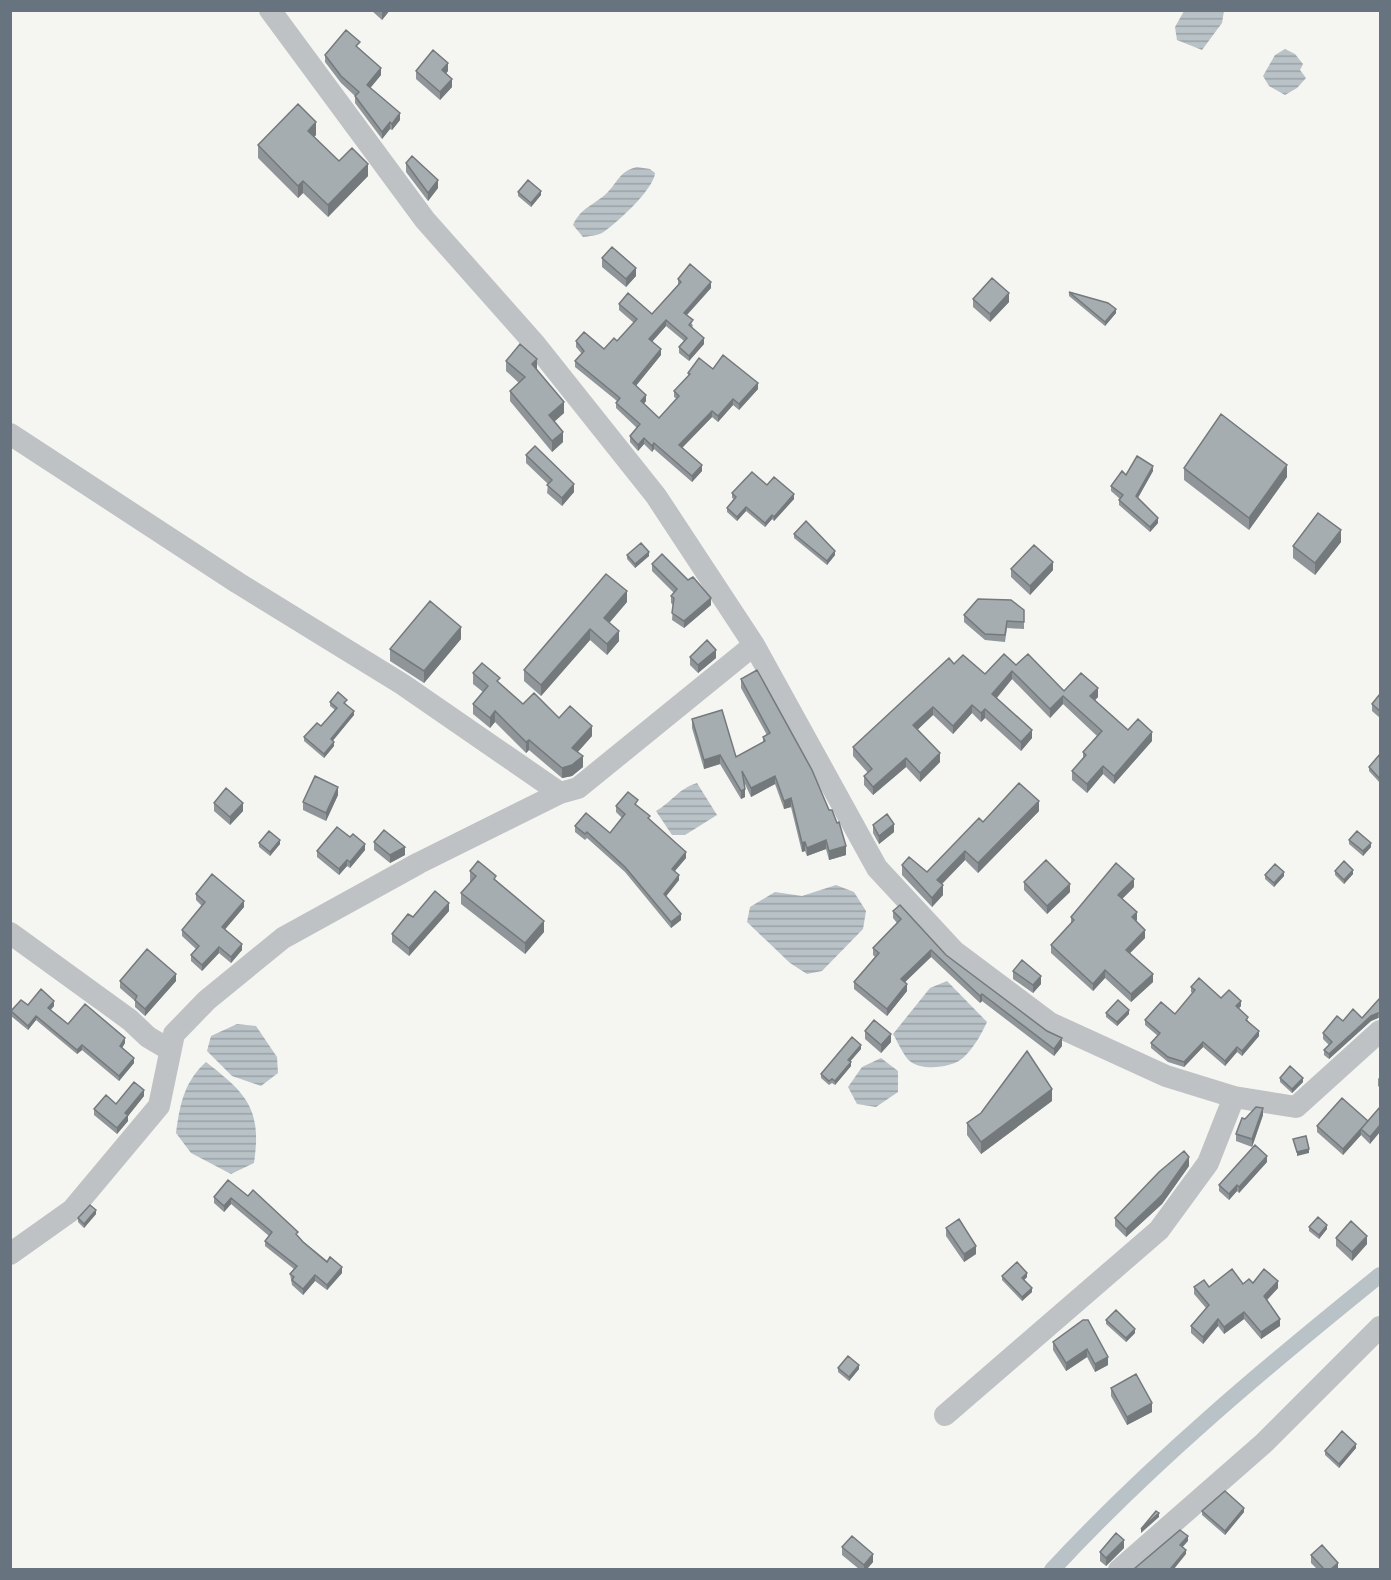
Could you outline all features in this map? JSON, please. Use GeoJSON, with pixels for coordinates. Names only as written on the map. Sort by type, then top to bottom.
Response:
{"type":"FeatureCollection","features":[{"type":"Feature","properties":{"kind":"street"},"geometry":{"type":"LineString","coordinates":[[270,10],[425,220],[535,344],[656,496],[754,645],[877,868],[954,951],[1050,1023],[1166,1076],[1234,1097],[1296,1107],[1380,1031]]}},
{"type":"Feature","properties":{"kind":"street"},"geometry":{"type":"LineString","coordinates":[[10,434],[238,582],[402,684],[560,793]]}},
{"type":"Feature","properties":{"kind":"street"},"geometry":{"type":"LineString","coordinates":[[10,1254],[72,1210],[159,1106],[174,1034],[207,1000],[283,938],[419,863],[560,793],[578,788],[754,645]]}},
{"type":"Feature","properties":{"kind":"street"},"geometry":{"type":"LineString","coordinates":[[10,933],[130,1020],[148,1037],[170,1050]]}},
{"type":"Feature","properties":{"kind":"street"},"geometry":{"type":"LineString","coordinates":[[945,1415],[1159,1230],[1208,1163],[1234,1097]]}},
{"type":"Feature","properties":{"kind":"street"},"geometry":{"type":"LineString","coordinates":[[1119,1569],[1264,1443],[1380,1327]]}},
{"type":"Feature","properties":{"kind":"shaded area"},"geometry":{"type":"Polygon","coordinates":[[[1184,11],[1224,11],[1222,23],[1202,50],[1177,40],[1175,27],[1184,11]]]}},
{"type":"Feature","properties":{"kind":"shaded area"},"geometry":{"type":"Polygon","coordinates":[[[1285,49],[1295,54],[1303,64],[1300,70],[1306,78],[1297,88],[1285,95],[1269,86],[1263,76],[1275,55],[1285,49]]]}},
{"type":"Feature","properties":{"kind":"shaded area"},"geometry":{"type":"Polygon","coordinates":[[[637,167],[650,169],[655,173],[648,188],[625,214],[608,228],[600,234],[583,237],[573,225],[576,219],[608,192],[623,174],[637,167]]]}},
{"type":"Feature","properties":{"kind":"shaded area"},"geometry":{"type":"Polygon","coordinates":[[[697,783],[717,815],[685,835],[672,835],[656,811],[685,789],[697,783]]]}},
{"type":"Feature","properties":{"kind":"shaded area"},"geometry":{"type":"Polygon","coordinates":[[[836,885],[854,892],[866,911],[863,929],[822,971],[807,974],[790,963],[747,922],[750,907],[775,892],[802,896],[836,885]]]}},
{"type":"Feature","properties":{"kind":"shaded area"},"geometry":{"type":"Polygon","coordinates":[[[947,981],[987,1022],[974,1045],[959,1061],[938,1067],[916,1065],[906,1056],[893,1034],[930,988],[947,981]]]}},
{"type":"Feature","properties":{"kind":"shaded area"},"geometry":{"type":"Polygon","coordinates":[[[237,1024],[256,1026],[277,1057],[278,1073],[261,1086],[232,1076],[207,1051],[211,1036],[237,1024]]]}},
{"type":"Feature","properties":{"kind":"shaded area"},"geometry":{"type":"Polygon","coordinates":[[[881,1058],[898,1071],[898,1092],[876,1107],[857,1104],[848,1087],[862,1067],[881,1058]]]}},
{"type":"Feature","properties":{"kind":"shaded area"},"geometry":{"type":"Polygon","coordinates":[[[206,1062],[241,1094],[248,1104],[256,1129],[254,1163],[231,1174],[191,1153],[176,1133],[184,1094],[193,1077],[206,1062]]]}},
{"type":"Feature","properties":{"kind":"building"},"geometry":{"type":"Polygon","coordinates":[[[346,30],[360,42],[356,46],[381,68],[367,85],[400,113],[382,132],[355,96],[359,92],[341,76],[325,55],[346,30]]]}},
{"type":"Feature","properties":{"kind":"building"},"geometry":{"type":"Polygon","coordinates":[[[433,50],[448,63],[442,70],[452,79],[440,92],[416,71],[433,50]]]}},
{"type":"Feature","properties":{"kind":"building"},"geometry":{"type":"Polygon","coordinates":[[[298,104],[316,122],[308,131],[339,161],[352,148],[368,164],[328,205],[303,181],[298,186],[258,145],[298,104]]]}},
{"type":"Feature","properties":{"kind":"building"},"geometry":{"type":"Polygon","coordinates":[[[412,156],[438,180],[428,193],[406,163],[412,156]]]}},
{"type":"Feature","properties":{"kind":"building"},"geometry":{"type":"Polygon","coordinates":[[[528,180],[541,191],[531,203],[518,192],[528,180]]]}},
{"type":"Feature","properties":{"kind":"building"},"geometry":{"type":"Polygon","coordinates":[[[612,247],[636,268],[626,279],[602,258],[612,247]]]}},
{"type":"Feature","properties":{"kind":"building"},"geometry":{"type":"Polygon","coordinates":[[[690,264],[711,282],[684,313],[693,320],[689,325],[704,338],[689,356],[679,347],[687,338],[666,320],[649,339],[661,349],[633,383],[646,395],[641,401],[659,418],[679,396],[674,391],[690,374],[688,373],[699,358],[713,369],[723,355],[758,383],[739,404],[733,399],[718,416],[712,411],[679,445],[702,465],[692,476],[654,443],[652,446],[644,438],[638,445],[630,436],[640,424],[616,403],[620,398],[575,361],[584,351],[576,341],[584,332],[604,349],[614,338],[617,341],[637,319],[619,304],[628,293],[652,314],[681,282],[678,279],[690,264]]]}},
{"type":"Feature","properties":{"kind":"building"},"geometry":{"type":"Polygon","coordinates":[[[992,278],[1009,293],[990,314],[973,299],[992,278]]]}},
{"type":"Feature","properties":{"kind":"building"},"geometry":{"type":"Polygon","coordinates":[[[1069,292],[1108,303],[1116,309],[1105,322],[1069,292]]]}},
{"type":"Feature","properties":{"kind":"building"},"geometry":{"type":"Polygon","coordinates":[[[520,344],[537,359],[532,364],[564,402],[549,415],[563,432],[552,441],[510,391],[525,377],[506,361],[520,344]]]}},
{"type":"Feature","properties":{"kind":"building"},"geometry":{"type":"Polygon","coordinates":[[[1221,414],[1287,465],[1249,518],[1184,468],[1221,414]]]}},
{"type":"Feature","properties":{"kind":"building"},"geometry":{"type":"Polygon","coordinates":[[[535,446],[574,484],[562,498],[547,485],[552,480],[526,455],[535,446]]]}},
{"type":"Feature","properties":{"kind":"building"},"geometry":{"type":"Polygon","coordinates":[[[1137,456],[1153,466],[1136,496],[1158,518],[1150,527],[1119,500],[1123,495],[1111,486],[1122,471],[1126,475],[1137,456]]]}},
{"type":"Feature","properties":{"kind":"building"},"geometry":{"type":"Polygon","coordinates":[[[752,472],[767,485],[774,477],[794,494],[774,517],[772,515],[765,523],[746,507],[737,517],[727,508],[736,497],[732,493],[752,472]]]}},
{"type":"Feature","properties":{"kind":"building"},"geometry":{"type":"Polygon","coordinates":[[[1318,513],[1341,530],[1315,563],[1293,546],[1318,513]]]}},
{"type":"Feature","properties":{"kind":"building"},"geometry":{"type":"Polygon","coordinates":[[[806,521],[835,551],[827,561],[794,534],[806,521]]]}},
{"type":"Feature","properties":{"kind":"building"},"geometry":{"type":"Polygon","coordinates":[[[641,543],[649,552],[635,564],[627,555],[641,543]]]}},
{"type":"Feature","properties":{"kind":"building"},"geometry":{"type":"Polygon","coordinates":[[[1034,545],[1053,562],[1030,586],[1011,569],[1034,545]]]}},
{"type":"Feature","properties":{"kind":"building"},"geometry":{"type":"Polygon","coordinates":[[[662,554],[688,580],[693,577],[711,598],[684,621],[672,613],[674,598],[671,596],[677,589],[652,564],[662,554]]]}},
{"type":"Feature","properties":{"kind":"building"},"geometry":{"type":"Polygon","coordinates":[[[606,574],[627,591],[604,618],[619,631],[607,644],[590,629],[541,685],[524,670],[606,574]]]}},
{"type":"Feature","properties":{"kind":"building"},"geometry":{"type":"Polygon","coordinates":[[[978,599],[1011,600],[1024,610],[1024,622],[1007,621],[1005,635],[985,634],[964,615],[978,599]]]}},
{"type":"Feature","properties":{"kind":"building"},"geometry":{"type":"Polygon","coordinates":[[[430,601],[461,627],[424,671],[390,649],[430,601]]]}},
{"type":"Feature","properties":{"kind":"building"},"geometry":{"type":"Polygon","coordinates":[[[707,640],[716,650],[698,665],[690,657],[707,640]]]}},
{"type":"Feature","properties":{"kind":"building"},"geometry":{"type":"Polygon","coordinates":[[[1004,654],[1016,665],[1028,654],[1064,691],[1081,673],[1098,688],[1090,696],[1128,730],[1138,719],[1152,732],[1114,776],[1103,766],[1087,784],[1072,771],[1086,755],[1083,752],[1102,731],[1063,696],[1050,709],[1012,671],[992,694],[1032,730],[1021,742],[985,709],[981,713],[972,705],[953,726],[933,707],[913,725],[940,753],[920,773],[906,758],[873,787],[864,776],[872,769],[853,747],[949,658],[954,664],[963,655],[985,674],[1004,654]]]}},
{"type":"Feature","properties":{"kind":"building"},"geometry":{"type":"Polygon","coordinates":[[[482,663],[500,678],[497,681],[523,704],[534,693],[559,718],[570,706],[592,726],[572,748],[583,756],[572,765],[562,768],[529,740],[526,742],[495,711],[490,718],[473,704],[488,686],[473,673],[482,663]]]}},
{"type":"Feature","properties":{"kind":"building"},"geometry":{"type":"Polygon","coordinates":[[[757,670],[812,770],[829,810],[832,810],[837,823],[839,822],[846,846],[829,851],[826,840],[807,848],[805,842],[802,843],[791,798],[784,801],[775,776],[751,788],[742,771],[745,789],[741,791],[720,755],[704,760],[692,719],[722,710],[736,757],[765,741],[763,737],[770,733],[741,679],[757,670]]]}},
{"type":"Feature","properties":{"kind":"building"},"geometry":{"type":"Polygon","coordinates":[[[338,692],[347,700],[344,703],[354,711],[331,739],[334,742],[324,754],[304,737],[317,723],[321,726],[337,708],[330,702],[338,692]]]}},
{"type":"Feature","properties":{"kind":"building"},"geometry":{"type":"Polygon","coordinates":[[[1380,694],[1380,711],[1372,704],[1380,694]]]}},
{"type":"Feature","properties":{"kind":"building"},"geometry":{"type":"Polygon","coordinates":[[[1380,754],[1380,779],[1369,767],[1380,754]]]}},
{"type":"Feature","properties":{"kind":"building"},"geometry":{"type":"Polygon","coordinates":[[[315,776],[338,787],[326,813],[303,802],[315,776]]]}},
{"type":"Feature","properties":{"kind":"building"},"geometry":{"type":"Polygon","coordinates":[[[1019,783],[1039,801],[978,863],[965,851],[937,880],[943,885],[932,898],[902,865],[909,857],[927,872],[979,818],[983,822],[1019,783]]]}},
{"type":"Feature","properties":{"kind":"building"},"geometry":{"type":"Polygon","coordinates":[[[226,788],[243,803],[230,817],[214,803],[226,788]]]}},
{"type":"Feature","properties":{"kind":"building"},"geometry":{"type":"Polygon","coordinates":[[[628,792],[638,800],[635,804],[650,816],[648,818],[686,852],[672,869],[679,875],[664,894],[681,914],[671,922],[625,867],[587,832],[585,834],[575,826],[586,813],[610,833],[625,814],[616,806],[628,792]]]}},
{"type":"Feature","properties":{"kind":"building"},"geometry":{"type":"Polygon","coordinates":[[[887,814],[894,824],[879,836],[873,825],[887,814]]]}},
{"type":"Feature","properties":{"kind":"building"},"geometry":{"type":"Polygon","coordinates":[[[337,827],[350,837],[353,834],[365,844],[350,862],[347,860],[339,869],[317,851],[337,827]]]}},
{"type":"Feature","properties":{"kind":"building"},"geometry":{"type":"Polygon","coordinates":[[[384,830],[405,847],[390,855],[374,842],[384,830]]]}},
{"type":"Feature","properties":{"kind":"building"},"geometry":{"type":"Polygon","coordinates":[[[269,831],[280,840],[270,852],[259,843],[269,831]]]}},
{"type":"Feature","properties":{"kind":"building"},"geometry":{"type":"Polygon","coordinates":[[[1357,831],[1371,843],[1363,851],[1349,840],[1357,831]]]}},
{"type":"Feature","properties":{"kind":"building"},"geometry":{"type":"Polygon","coordinates":[[[1046,860],[1070,884],[1047,906],[1024,882],[1046,860]]]}},
{"type":"Feature","properties":{"kind":"building"},"geometry":{"type":"Polygon","coordinates":[[[478,861],[496,876],[494,879],[544,921],[525,943],[461,893],[476,876],[470,871],[478,861]]]}},
{"type":"Feature","properties":{"kind":"building"},"geometry":{"type":"Polygon","coordinates":[[[1344,861],[1353,870],[1344,880],[1335,871],[1344,861]]]}},
{"type":"Feature","properties":{"kind":"building"},"geometry":{"type":"Polygon","coordinates":[[[1116,863],[1134,879],[1118,895],[1137,912],[1132,917],[1145,930],[1126,950],[1153,974],[1131,994],[1105,970],[1093,984],[1051,945],[1074,920],[1071,917],[1116,863]]]}},
{"type":"Feature","properties":{"kind":"building"},"geometry":{"type":"Polygon","coordinates":[[[1275,864],[1284,872],[1274,883],[1265,875],[1275,864]]]}},
{"type":"Feature","properties":{"kind":"building"},"geometry":{"type":"Polygon","coordinates":[[[212,874],[244,901],[222,927],[242,944],[231,957],[219,947],[202,965],[191,955],[199,946],[182,930],[205,902],[196,894],[212,874]]]}},
{"type":"Feature","properties":{"kind":"building"},"geometry":{"type":"Polygon","coordinates":[[[435,891],[449,903],[409,948],[392,934],[408,914],[413,917],[435,891]]]}},
{"type":"Feature","properties":{"kind":"building"},"geometry":{"type":"Polygon","coordinates":[[[900,905],[946,955],[1047,1031],[1062,1038],[1054,1049],[982,994],[980,996],[931,950],[901,979],[907,984],[887,1009],[854,982],[879,953],[873,948],[901,919],[893,911],[900,905]]]}},
{"type":"Feature","properties":{"kind":"building"},"geometry":{"type":"Polygon","coordinates":[[[147,949],[176,974],[145,1009],[135,1000],[137,996],[120,981],[147,949]]]}},
{"type":"Feature","properties":{"kind":"building"},"geometry":{"type":"Polygon","coordinates":[[[1022,960],[1041,976],[1033,985],[1013,971],[1022,960]]]}},
{"type":"Feature","properties":{"kind":"building"},"geometry":{"type":"Polygon","coordinates":[[[1199,978],[1221,998],[1229,990],[1241,1001],[1236,1006],[1248,1017],[1246,1020],[1259,1031],[1242,1051],[1237,1047],[1225,1061],[1203,1042],[1184,1062],[1168,1057],[1151,1043],[1160,1033],[1145,1020],[1161,1002],[1175,1014],[1195,990],[1191,987],[1199,978]]]}},
{"type":"Feature","properties":{"kind":"building"},"geometry":{"type":"Polygon","coordinates":[[[41,989],[54,1001],[48,1008],[68,1024],[85,1004],[125,1038],[120,1046],[134,1058],[119,1076],[82,1045],[77,1050],[36,1016],[28,1026],[11,1011],[21,1000],[28,1005],[41,989]]]}},
{"type":"Feature","properties":{"kind":"building"},"geometry":{"type":"Polygon","coordinates":[[[1380,998],[1380,1013],[1371,1016],[1329,1054],[1324,1050],[1332,1042],[1323,1033],[1337,1016],[1343,1021],[1353,1009],[1362,1018],[1380,998]]]}},
{"type":"Feature","properties":{"kind":"building"},"geometry":{"type":"Polygon","coordinates":[[[1118,1000],[1129,1010],[1117,1022],[1106,1013],[1118,1000]]]}},
{"type":"Feature","properties":{"kind":"building"},"geometry":{"type":"Polygon","coordinates":[[[874,1020],[891,1034],[881,1045],[865,1031],[874,1020]]]}},
{"type":"Feature","properties":{"kind":"building"},"geometry":{"type":"Polygon","coordinates":[[[852,1037],[861,1045],[848,1060],[851,1062],[835,1081],[832,1079],[829,1081],[821,1074],[852,1037]]]}},
{"type":"Feature","properties":{"kind":"building"},"geometry":{"type":"Polygon","coordinates":[[[1027,1051],[1052,1089],[981,1142],[967,1123],[981,1113],[1027,1051]]]}},
{"type":"Feature","properties":{"kind":"building"},"geometry":{"type":"Polygon","coordinates":[[[1290,1066],[1303,1078],[1292,1089],[1280,1078],[1290,1066]]]}},
{"type":"Feature","properties":{"kind":"building"},"geometry":{"type":"Polygon","coordinates":[[[134,1082],[144,1090],[125,1113],[128,1115],[117,1128],[94,1109],[106,1095],[116,1104],[134,1082]]]}},
{"type":"Feature","properties":{"kind":"building"},"geometry":{"type":"Polygon","coordinates":[[[1342,1098],[1368,1121],[1343,1149],[1317,1126],[1342,1098]]]}},
{"type":"Feature","properties":{"kind":"building"},"geometry":{"type":"Polygon","coordinates":[[[1256,1107],[1263,1108],[1252,1139],[1236,1134],[1242,1118],[1245,1119],[1256,1107]]]}},
{"type":"Feature","properties":{"kind":"building"},"geometry":{"type":"Polygon","coordinates":[[[1380,1107],[1380,1125],[1370,1137],[1361,1129],[1380,1107]]]}},
{"type":"Feature","properties":{"kind":"building"},"geometry":{"type":"Polygon","coordinates":[[[1306,1136],[1309,1149],[1297,1152],[1293,1139],[1306,1136]]]}},
{"type":"Feature","properties":{"kind":"building"},"geometry":{"type":"Polygon","coordinates":[[[1255,1145],[1267,1156],[1239,1187],[1237,1185],[1229,1194],[1219,1185],[1255,1145]]]}},
{"type":"Feature","properties":{"kind":"building"},"geometry":{"type":"Polygon","coordinates":[[[1184,1151],[1189,1157],[1162,1195],[1126,1229],[1115,1218],[1159,1172],[1184,1151]]]}},
{"type":"Feature","properties":{"kind":"building"},"geometry":{"type":"Polygon","coordinates":[[[228,1180],[248,1196],[253,1190],[298,1232],[296,1234],[303,1242],[327,1262],[330,1257],[342,1267],[327,1285],[315,1275],[303,1289],[292,1280],[294,1277],[290,1274],[297,1266],[265,1241],[272,1232],[231,1198],[224,1206],[214,1197],[228,1180]]]}},
{"type":"Feature","properties":{"kind":"building"},"geometry":{"type":"Polygon","coordinates":[[[90,1205],[96,1210],[84,1224],[78,1218],[90,1205]]]}},
{"type":"Feature","properties":{"kind":"building"},"geometry":{"type":"Polygon","coordinates":[[[1318,1217],[1327,1225],[1319,1235],[1309,1227],[1318,1217]]]}},
{"type":"Feature","properties":{"kind":"building"},"geometry":{"type":"Polygon","coordinates":[[[959,1219],[976,1246],[964,1254],[946,1228],[959,1219]]]}},
{"type":"Feature","properties":{"kind":"building"},"geometry":{"type":"Polygon","coordinates":[[[1351,1221],[1367,1236],[1352,1252],[1336,1238],[1351,1221]]]}},
{"type":"Feature","properties":{"kind":"building"},"geometry":{"type":"Polygon","coordinates":[[[1017,1262],[1027,1273],[1022,1278],[1032,1288],[1022,1297],[1002,1276],[1017,1262]]]}},
{"type":"Feature","properties":{"kind":"building"},"geometry":{"type":"Polygon","coordinates":[[[1232,1269],[1243,1284],[1249,1279],[1253,1283],[1264,1269],[1278,1281],[1264,1296],[1280,1319],[1261,1332],[1244,1312],[1224,1327],[1218,1319],[1203,1337],[1191,1326],[1209,1305],[1194,1287],[1204,1280],[1209,1287],[1232,1269]]]}},
{"type":"Feature","properties":{"kind":"building"},"geometry":{"type":"Polygon","coordinates":[[[1116,1310],[1135,1329],[1126,1338],[1106,1320],[1116,1310]]]}},
{"type":"Feature","properties":{"kind":"building"},"geometry":{"type":"Polygon","coordinates":[[[1083,1320],[1088,1320],[1108,1357],[1095,1364],[1087,1349],[1066,1363],[1053,1342],[1083,1320]]]}},
{"type":"Feature","properties":{"kind":"building"},"geometry":{"type":"Polygon","coordinates":[[[848,1356],[859,1365],[849,1377],[838,1368],[848,1356]]]}},
{"type":"Feature","properties":{"kind":"building"},"geometry":{"type":"Polygon","coordinates":[[[1136,1374],[1152,1403],[1127,1417],[1111,1388],[1136,1374]]]}},
{"type":"Feature","properties":{"kind":"building"},"geometry":{"type":"Polygon","coordinates":[[[1342,1431],[1356,1444],[1339,1464],[1325,1451],[1342,1431]]]}},
{"type":"Feature","properties":{"kind":"building"},"geometry":{"type":"Polygon","coordinates":[[[1225,1491],[1244,1508],[1225,1531],[1202,1511],[1225,1491]]]}},
{"type":"Feature","properties":{"kind":"building"},"geometry":{"type":"Polygon","coordinates":[[[1156,1511],[1159,1513],[1141,1529],[1156,1511]]]}},
{"type":"Feature","properties":{"kind":"building"},"geometry":{"type":"Polygon","coordinates":[[[1180,1530],[1188,1536],[1180,1545],[1186,1550],[1171,1568],[1173,1569],[1134,1569],[1180,1530]]]}},
{"type":"Feature","properties":{"kind":"building"},"geometry":{"type":"Polygon","coordinates":[[[1116,1533],[1124,1540],[1106,1558],[1100,1552],[1116,1533]]]}},
{"type":"Feature","properties":{"kind":"building"},"geometry":{"type":"Polygon","coordinates":[[[852,1536],[873,1554],[864,1565],[842,1547],[852,1536]]]}},
{"type":"Feature","properties":{"kind":"building"},"geometry":{"type":"Polygon","coordinates":[[[1322,1545],[1338,1563],[1331,1569],[1324,1569],[1311,1555],[1322,1545]]]}},
{"type":"Feature","properties":{"kind":"waterway"},"geometry":{"type":"LineString","coordinates":[[1052,1570],[1129,1491],[1211,1416],[1380,1275]]}}]}
